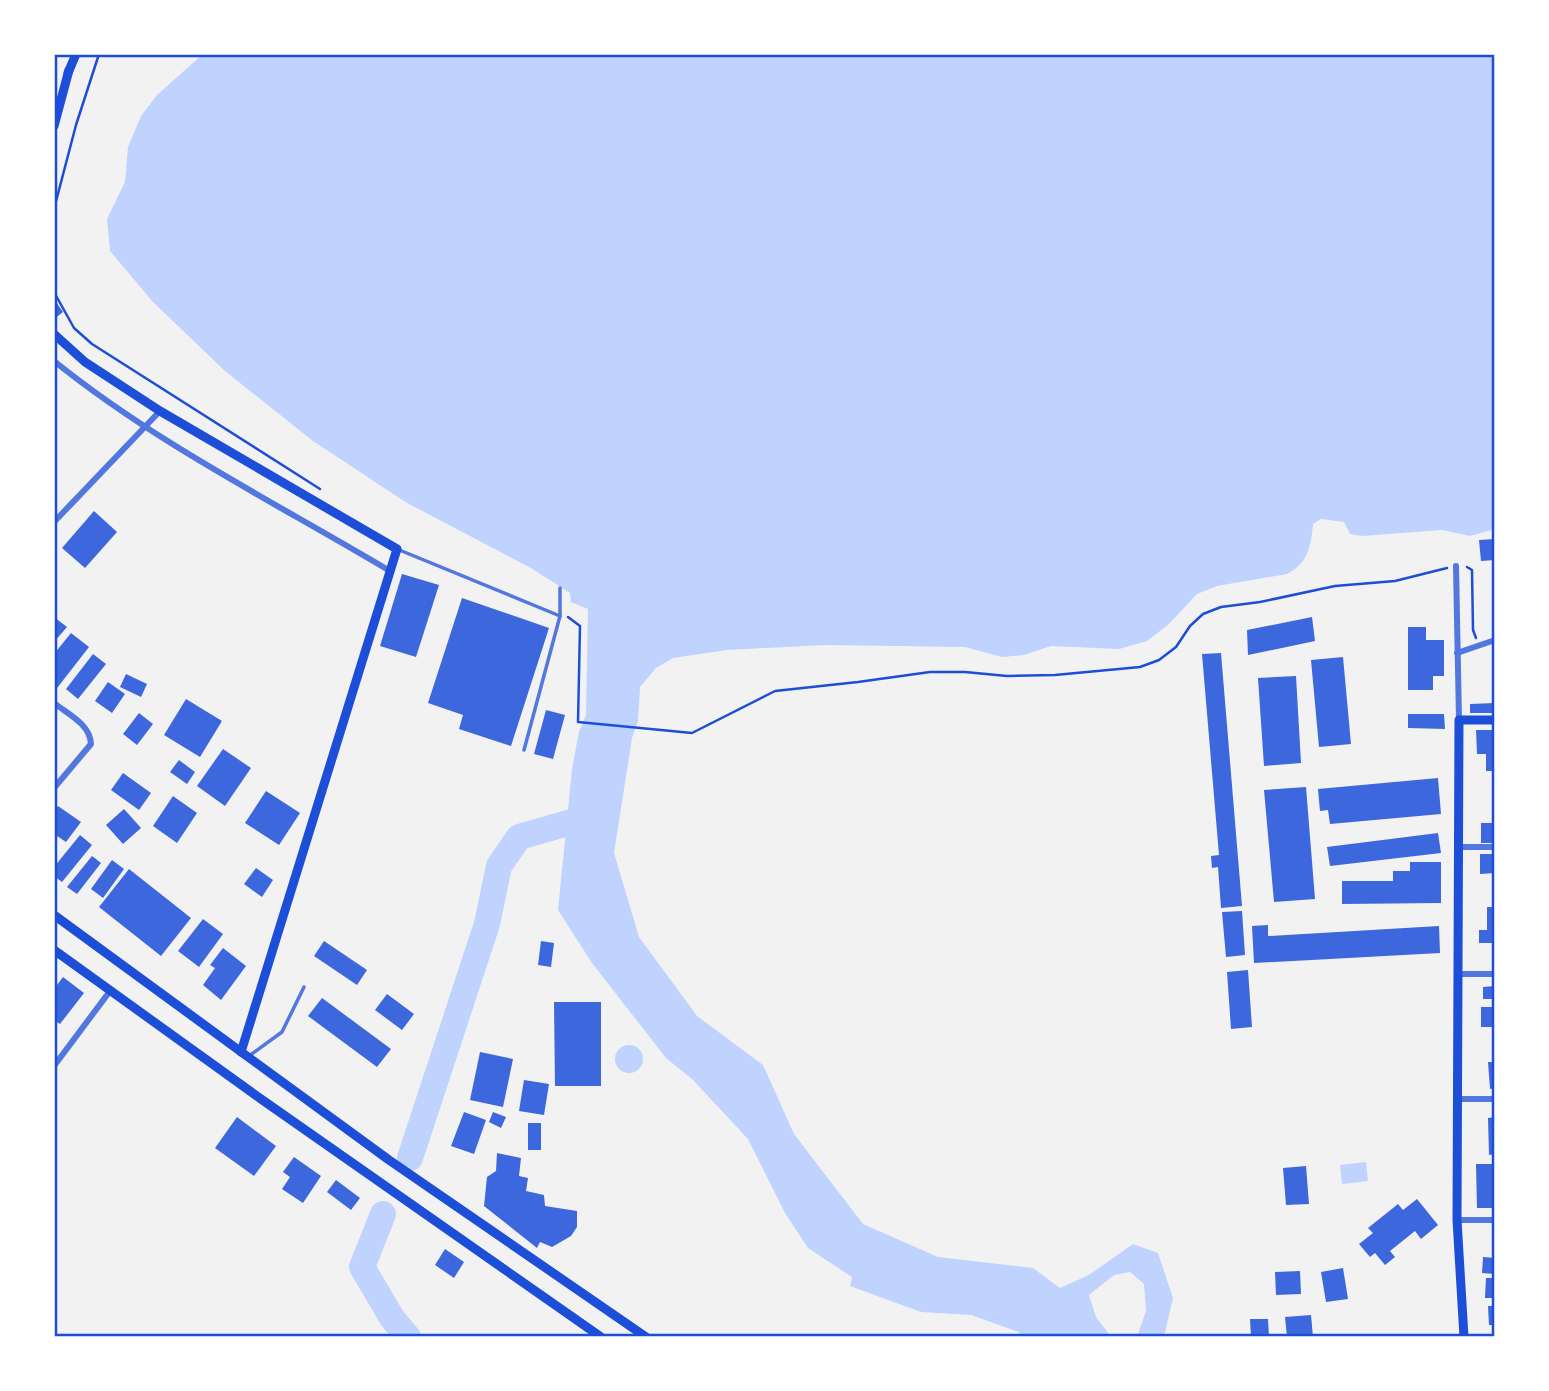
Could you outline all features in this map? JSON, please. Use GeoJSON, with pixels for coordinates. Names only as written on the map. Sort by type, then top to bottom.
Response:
{"type":"FeatureCollection","features":[{"type":"Feature","properties":{"kind":"main road"},"geometry":{"type":"LineString","coordinates":[[54,99],[76,54]]}},
{"type":"Feature","properties":{"kind":"main road"},"geometry":{"type":"LineString","coordinates":[[54,126],[69,69]]}},
{"type":"Feature","properties":{"kind":"main road"},"geometry":{"type":"LineString","coordinates":[[54,334],[85,362],[160,411],[397,549],[244,1055]]}},
{"type":"Feature","properties":{"kind":"main road"},"geometry":{"type":"LineString","coordinates":[[1464,1337],[1457,1220],[1459,720],[1495,720]]}},
{"type":"Feature","properties":{"kind":"main road"},"geometry":{"type":"LineString","coordinates":[[54,915],[389,1160],[646,1337]]}},
{"type":"Feature","properties":{"kind":"main road"},"geometry":{"type":"LineString","coordinates":[[54,950],[601,1337]]}},
{"type":"Feature","properties":{"kind":"street"},"geometry":{"type":"LineString","coordinates":[[54,361],[93,393],[145,428],[390,571]]}},
{"type":"Feature","properties":{"kind":"street"},"geometry":{"type":"LineString","coordinates":[[54,523],[160,411]]}},
{"type":"Feature","properties":{"kind":"street"},"geometry":{"type":"LineString","coordinates":[[1455,566],[1459,720]]}},
{"type":"Feature","properties":{"kind":"street"},"geometry":{"type":"LineString","coordinates":[[1457,653],[1495,640]]}},
{"type":"Feature","properties":{"kind":"street"},"geometry":{"type":"LineString","coordinates":[[54,704],[85,727],[90,735],[90,744],[54,788]]}},
{"type":"Feature","properties":{"kind":"street"},"geometry":{"type":"LineString","coordinates":[[1459,847],[1495,847]]}},
{"type":"Feature","properties":{"kind":"street"},"geometry":{"type":"LineString","coordinates":[[1457,974],[1495,974]]}},
{"type":"Feature","properties":{"kind":"street"},"geometry":{"type":"LineString","coordinates":[[54,1066],[110,991]]}},
{"type":"Feature","properties":{"kind":"street"},"geometry":{"type":"LineString","coordinates":[[1458,1099],[1495,1099]]}},
{"type":"Feature","properties":{"kind":"street"},"geometry":{"type":"LineString","coordinates":[[1457,1220],[1495,1220]]}},
{"type":"Feature","properties":{"kind":"lane"},"geometry":{"type":"LineString","coordinates":[[397,549],[560,614]]}},
{"type":"Feature","properties":{"kind":"lane"},"geometry":{"type":"LineString","coordinates":[[524,750],[560,614],[560,588]]}},
{"type":"Feature","properties":{"kind":"lane"},"geometry":{"type":"LineString","coordinates":[[244,1055],[282,1032],[304,987]]}},
{"type":"Feature","properties":{"kind":"path"},"geometry":{"type":"LineString","coordinates":[[54,209],[76,125],[99,54]]}},
{"type":"Feature","properties":{"kind":"path"},"geometry":{"type":"LineString","coordinates":[[54,292],[74,328],[92,344],[326,493]]}},
{"type":"Feature","properties":{"kind":"path"},"geometry":{"type":"LineString","coordinates":[[560,614],[580,626],[578,722],[692,733],[775,691],[930,672],[965,671],[1006,676],[1055,676],[1140,667],[1159,660],[1176,647],[1190,626],[1203,614],[1221,607],[1260,602],[1335,586],[1395,581],[1455,566],[1472,570],[1473,630],[1476,639],[1480,639]]}},
{"type":"Feature","properties":{"kind":"water"},"geometry":{"type":"Polygon","coordinates":[[[203,54],[1495,54],[1495,529],[1470,536],[1442,530],[1362,536],[1350,534],[1344,522],[1321,519],[1313,524],[1307,554],[1294,570],[1287,574],[1217,586],[1197,594],[1169,624],[1147,641],[1119,649],[1051,646],[1024,655],[1002,657],[965,647],[825,645],[727,650],[673,658],[656,668],[640,687],[638,721],[632,738],[614,853],[639,937],[697,1016],[763,1065],[794,1134],[863,1224],[938,1257],[1033,1268],[1060,1288],[1089,1275],[1133,1244],[1158,1253],[1173,1298],[1164,1337],[1137,1337],[1146,1311],[1144,1284],[1130,1272],[1114,1275],[1089,1295],[1096,1317],[1111,1337],[1023,1337],[1019,1332],[971,1315],[921,1312],[850,1286],[852,1277],[808,1248],[785,1213],[748,1139],[693,1080],[666,1058],[592,963],[558,910],[572,769],[579,732],[586,715],[588,609],[571,602],[570,593],[531,568],[407,503],[313,441],[225,371],[153,302],[110,251],[107,219],[125,182],[128,147],[141,116],[157,95],[203,54]]]}},
{"type":"Feature","properties":{"kind":"water"},"geometry":{"type":"Polygon","coordinates":[[[629,1045],[639,1049],[643,1059],[639,1069],[629,1073],[619,1069],[615,1059],[619,1049],[629,1045]]]}},
{"type":"Feature","properties":{"kind":"water"},"geometry":{"type":"Polygon","coordinates":[[[1366,1162],[1368,1181],[1342,1184],[1340,1165],[1366,1162]]]}},
{"type":"Feature","properties":{"kind":"building"},"geometry":{"type":"Polygon","coordinates":[[[56,302],[63,312],[54,319],[54,304],[56,302]]]}},
{"type":"Feature","properties":{"kind":"building"},"geometry":{"type":"Polygon","coordinates":[[[94,511],[117,532],[85,568],[62,548],[94,511]]]}},
{"type":"Feature","properties":{"kind":"building"},"geometry":{"type":"Polygon","coordinates":[[[1495,539],[1495,560],[1481,561],[1479,540],[1495,539]]]}},
{"type":"Feature","properties":{"kind":"building"},"geometry":{"type":"Polygon","coordinates":[[[402,574],[439,585],[416,657],[380,646],[402,574]]]}},
{"type":"Feature","properties":{"kind":"building"},"geometry":{"type":"Polygon","coordinates":[[[462,598],[549,628],[511,746],[459,729],[463,715],[428,703],[462,598]]]}},
{"type":"Feature","properties":{"kind":"building"},"geometry":{"type":"Polygon","coordinates":[[[54,617],[67,627],[54,642],[54,617]]]}},
{"type":"Feature","properties":{"kind":"building"},"geometry":{"type":"Polygon","coordinates":[[[1312,617],[1315,641],[1248,655],[1247,630],[1312,617]]]}},
{"type":"Feature","properties":{"kind":"building"},"geometry":{"type":"Polygon","coordinates":[[[1408,627],[1426,627],[1426,640],[1444,640],[1444,676],[1433,676],[1433,690],[1408,690],[1408,627]]]}},
{"type":"Feature","properties":{"kind":"building"},"geometry":{"type":"Polygon","coordinates":[[[71,633],[89,647],[54,692],[54,654],[71,633]]]}},
{"type":"Feature","properties":{"kind":"building"},"geometry":{"type":"Polygon","coordinates":[[[1221,653],[1242,906],[1221,908],[1218,867],[1212,868],[1211,856],[1219,855],[1202,654],[1221,653]]]}},
{"type":"Feature","properties":{"kind":"building"},"geometry":{"type":"Polygon","coordinates":[[[93,654],[106,664],[78,699],[66,689],[93,654]]]}},
{"type":"Feature","properties":{"kind":"building"},"geometry":{"type":"Polygon","coordinates":[[[1343,657],[1351,744],[1319,747],[1311,660],[1343,657]]]}},
{"type":"Feature","properties":{"kind":"building"},"geometry":{"type":"Polygon","coordinates":[[[126,674],[147,684],[141,697],[120,687],[126,674]]]}},
{"type":"Feature","properties":{"kind":"building"},"geometry":{"type":"Polygon","coordinates":[[[1296,676],[1301,763],[1264,766],[1258,678],[1296,676]]]}},
{"type":"Feature","properties":{"kind":"building"},"geometry":{"type":"Polygon","coordinates":[[[108,682],[125,694],[112,713],[95,701],[108,682]]]}},
{"type":"Feature","properties":{"kind":"building"},"geometry":{"type":"Polygon","coordinates":[[[186,699],[222,721],[200,757],[164,735],[186,699]]]}},
{"type":"Feature","properties":{"kind":"building"},"geometry":{"type":"Polygon","coordinates":[[[1495,703],[1495,713],[1470,713],[1470,704],[1495,703]]]}},
{"type":"Feature","properties":{"kind":"building"},"geometry":{"type":"Polygon","coordinates":[[[546,710],[565,715],[553,759],[534,754],[546,710]]]}},
{"type":"Feature","properties":{"kind":"building"},"geometry":{"type":"Polygon","coordinates":[[[139,713],[153,724],[137,745],[123,734],[139,713]]]}},
{"type":"Feature","properties":{"kind":"building"},"geometry":{"type":"Polygon","coordinates":[[[1408,714],[1444,714],[1445,729],[1408,728],[1408,714]]]}},
{"type":"Feature","properties":{"kind":"building"},"geometry":{"type":"Polygon","coordinates":[[[1476,730],[1495,730],[1495,771],[1486,771],[1486,754],[1477,754],[1476,730]]]}},
{"type":"Feature","properties":{"kind":"building"},"geometry":{"type":"Polygon","coordinates":[[[223,749],[251,768],[225,806],[197,786],[223,749]]]}},
{"type":"Feature","properties":{"kind":"building"},"geometry":{"type":"Polygon","coordinates":[[[179,760],[195,772],[187,784],[170,772],[179,760]]]}},
{"type":"Feature","properties":{"kind":"building"},"geometry":{"type":"Polygon","coordinates":[[[123,773],[151,793],[139,810],[111,790],[123,773]]]}},
{"type":"Feature","properties":{"kind":"building"},"geometry":{"type":"Polygon","coordinates":[[[1438,778],[1441,814],[1330,824],[1328,810],[1320,811],[1318,789],[1438,778]]]}},
{"type":"Feature","properties":{"kind":"building"},"geometry":{"type":"Polygon","coordinates":[[[1306,787],[1315,899],[1274,902],[1264,790],[1306,787]]]}},
{"type":"Feature","properties":{"kind":"building"},"geometry":{"type":"Polygon","coordinates":[[[266,791],[300,813],[279,845],[245,823],[266,791]]]}},
{"type":"Feature","properties":{"kind":"building"},"geometry":{"type":"Polygon","coordinates":[[[173,796],[197,813],[177,843],[153,826],[173,796]]]}},
{"type":"Feature","properties":{"kind":"building"},"geometry":{"type":"Polygon","coordinates":[[[58,806],[81,822],[66,842],[54,834],[54,811],[58,806]]]}},
{"type":"Feature","properties":{"kind":"building"},"geometry":{"type":"Polygon","coordinates":[[[124,809],[141,828],[123,844],[106,825],[124,809]]]}},
{"type":"Feature","properties":{"kind":"building"},"geometry":{"type":"Polygon","coordinates":[[[1481,823],[1495,823],[1495,843],[1481,843],[1481,823]]]}},
{"type":"Feature","properties":{"kind":"building"},"geometry":{"type":"Polygon","coordinates":[[[1438,833],[1441,853],[1330,866],[1327,847],[1438,833]]]}},
{"type":"Feature","properties":{"kind":"building"},"geometry":{"type":"Polygon","coordinates":[[[80,835],[92,845],[62,882],[54,876],[54,867],[80,835]]]}},
{"type":"Feature","properties":{"kind":"building"},"geometry":{"type":"Polygon","coordinates":[[[1480,854],[1495,854],[1495,873],[1480,874],[1480,854]]]}},
{"type":"Feature","properties":{"kind":"building"},"geometry":{"type":"Polygon","coordinates":[[[92,856],[101,863],[77,894],[67,887],[92,856]]]}},
{"type":"Feature","properties":{"kind":"building"},"geometry":{"type":"Polygon","coordinates":[[[112,860],[124,869],[103,898],[91,889],[112,860]]]}},
{"type":"Feature","properties":{"kind":"building"},"geometry":{"type":"Polygon","coordinates":[[[1410,862],[1441,862],[1441,903],[1342,904],[1342,881],[1393,881],[1393,871],[1410,871],[1410,862]]]}},
{"type":"Feature","properties":{"kind":"building"},"geometry":{"type":"Polygon","coordinates":[[[256,868],[273,880],[262,897],[244,884],[256,868]]]}},
{"type":"Feature","properties":{"kind":"building"},"geometry":{"type":"Polygon","coordinates":[[[129,869],[191,918],[161,956],[99,907],[129,869]]]}},
{"type":"Feature","properties":{"kind":"building"},"geometry":{"type":"Polygon","coordinates":[[[1487,907],[1495,907],[1495,943],[1479,943],[1479,930],[1487,930],[1487,907]]]}},
{"type":"Feature","properties":{"kind":"building"},"geometry":{"type":"Polygon","coordinates":[[[1242,911],[1245,955],[1226,957],[1222,912],[1242,911]]]}},
{"type":"Feature","properties":{"kind":"building"},"geometry":{"type":"Polygon","coordinates":[[[203,919],[223,934],[199,967],[178,951],[203,919]]]}},
{"type":"Feature","properties":{"kind":"building"},"geometry":{"type":"Polygon","coordinates":[[[1268,925],[1268,936],[1439,926],[1440,953],[1254,963],[1252,926],[1268,925]]]}},
{"type":"Feature","properties":{"kind":"building"},"geometry":{"type":"Polygon","coordinates":[[[324,941],[367,970],[357,985],[314,956],[324,941]]]}},
{"type":"Feature","properties":{"kind":"building"},"geometry":{"type":"Polygon","coordinates":[[[541,941],[554,943],[551,967],[538,965],[541,941]]]}},
{"type":"Feature","properties":{"kind":"building"},"geometry":{"type":"Polygon","coordinates":[[[223,948],[246,966],[221,1000],[203,985],[215,968],[210,965],[223,948]]]}},
{"type":"Feature","properties":{"kind":"building"},"geometry":{"type":"Polygon","coordinates":[[[1248,970],[1252,1027],[1231,1029],[1227,972],[1248,970]]]}},
{"type":"Feature","properties":{"kind":"building"},"geometry":{"type":"Polygon","coordinates":[[[63,977],[84,993],[60,1024],[54,1020],[54,989],[63,977]]]}},
{"type":"Feature","properties":{"kind":"building"},"geometry":{"type":"Polygon","coordinates":[[[1495,986],[1495,999],[1483,999],[1483,987],[1495,986]]]}},
{"type":"Feature","properties":{"kind":"building"},"geometry":{"type":"Polygon","coordinates":[[[387,994],[414,1014],[402,1030],[375,1010],[387,994]]]}},
{"type":"Feature","properties":{"kind":"building"},"geometry":{"type":"Polygon","coordinates":[[[322,998],[391,1049],[377,1067],[308,1016],[322,998]]]}},
{"type":"Feature","properties":{"kind":"building"},"geometry":{"type":"Polygon","coordinates":[[[554,1002],[601,1002],[601,1086],[555,1086],[554,1002]]]}},
{"type":"Feature","properties":{"kind":"building"},"geometry":{"type":"Polygon","coordinates":[[[1481,1007],[1495,1007],[1495,1027],[1481,1027],[1481,1007]]]}},
{"type":"Feature","properties":{"kind":"building"},"geometry":{"type":"Polygon","coordinates":[[[480,1052],[513,1059],[503,1107],[470,1100],[480,1052]]]}},
{"type":"Feature","properties":{"kind":"building"},"geometry":{"type":"Polygon","coordinates":[[[1488,1062],[1495,1062],[1495,1088],[1490,1089],[1488,1062]]]}},
{"type":"Feature","properties":{"kind":"building"},"geometry":{"type":"Polygon","coordinates":[[[524,1080],[549,1084],[544,1115],[519,1111],[524,1080]]]}},
{"type":"Feature","properties":{"kind":"building"},"geometry":{"type":"Polygon","coordinates":[[[464,1112],[486,1120],[474,1154],[451,1146],[464,1112]]]}},
{"type":"Feature","properties":{"kind":"building"},"geometry":{"type":"Polygon","coordinates":[[[493,1112],[506,1117],[501,1128],[489,1122],[493,1112]]]}},
{"type":"Feature","properties":{"kind":"building"},"geometry":{"type":"Polygon","coordinates":[[[237,1117],[276,1146],[254,1176],[215,1148],[237,1117]]]}},
{"type":"Feature","properties":{"kind":"building"},"geometry":{"type":"Polygon","coordinates":[[[1495,1117],[1495,1154],[1489,1155],[1488,1118],[1495,1117]]]}},
{"type":"Feature","properties":{"kind":"building"},"geometry":{"type":"Polygon","coordinates":[[[528,1123],[541,1123],[541,1150],[528,1150],[528,1123]]]}},
{"type":"Feature","properties":{"kind":"building"},"geometry":{"type":"Polygon","coordinates":[[[497,1153],[521,1158],[519,1176],[528,1178],[526,1191],[544,1195],[545,1206],[577,1211],[577,1227],[571,1236],[552,1247],[540,1242],[537,1248],[484,1206],[487,1177],[496,1171],[497,1153]]]}},
{"type":"Feature","properties":{"kind":"building"},"geometry":{"type":"Polygon","coordinates":[[[294,1157],[321,1176],[303,1203],[282,1189],[290,1177],[283,1172],[294,1157]]]}},
{"type":"Feature","properties":{"kind":"building"},"geometry":{"type":"Polygon","coordinates":[[[1476,1164],[1495,1164],[1495,1208],[1477,1208],[1476,1164]]]}},
{"type":"Feature","properties":{"kind":"building"},"geometry":{"type":"Polygon","coordinates":[[[1306,1166],[1309,1204],[1286,1205],[1283,1168],[1306,1166]]]}},
{"type":"Feature","properties":{"kind":"building"},"geometry":{"type":"Polygon","coordinates":[[[336,1180],[360,1198],[351,1210],[327,1192],[336,1180]]]}},
{"type":"Feature","properties":{"kind":"building"},"geometry":{"type":"Polygon","coordinates":[[[1417,1199],[1438,1225],[1421,1239],[1415,1231],[1390,1251],[1395,1257],[1385,1265],[1375,1253],[1370,1257],[1359,1244],[1373,1233],[1368,1228],[1398,1204],[1403,1210],[1417,1199]]]}},
{"type":"Feature","properties":{"kind":"building"},"geometry":{"type":"Polygon","coordinates":[[[445,1249],[464,1262],[454,1278],[435,1265],[445,1249]]]}},
{"type":"Feature","properties":{"kind":"building"},"geometry":{"type":"Polygon","coordinates":[[[1483,1257],[1495,1258],[1495,1274],[1482,1273],[1483,1257]]]}},
{"type":"Feature","properties":{"kind":"building"},"geometry":{"type":"Polygon","coordinates":[[[1343,1268],[1348,1299],[1326,1302],[1321,1272],[1343,1268]]]}},
{"type":"Feature","properties":{"kind":"building"},"geometry":{"type":"Polygon","coordinates":[[[1300,1271],[1301,1294],[1276,1295],[1275,1272],[1300,1271]]]}},
{"type":"Feature","properties":{"kind":"building"},"geometry":{"type":"Polygon","coordinates":[[[1486,1278],[1495,1278],[1495,1298],[1485,1298],[1486,1278]]]}},
{"type":"Feature","properties":{"kind":"building"},"geometry":{"type":"Polygon","coordinates":[[[1488,1306],[1495,1306],[1495,1325],[1489,1325],[1488,1306]]]}},
{"type":"Feature","properties":{"kind":"building"},"geometry":{"type":"Polygon","coordinates":[[[1311,1315],[1313,1337],[1287,1337],[1285,1317],[1311,1315]]]}},
{"type":"Feature","properties":{"kind":"building"},"geometry":{"type":"Polygon","coordinates":[[[1250,1319],[1268,1319],[1269,1337],[1251,1337],[1250,1319]]]}},
{"type":"Feature","properties":{"kind":"waterway"},"geometry":{"type":"LineString","coordinates":[[410,1158],[487,924],[499,866],[519,837],[596,815]]}},
{"type":"Feature","properties":{"kind":"waterway"},"geometry":{"type":"LineString","coordinates":[[383,1214],[362,1267],[392,1318],[408,1337]]}}]}
